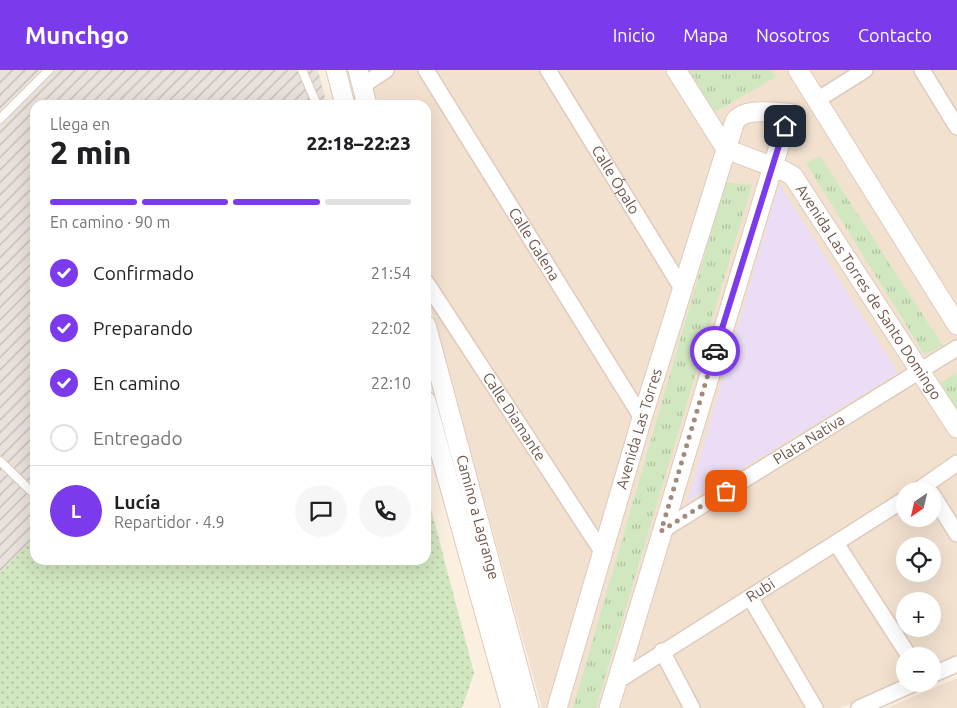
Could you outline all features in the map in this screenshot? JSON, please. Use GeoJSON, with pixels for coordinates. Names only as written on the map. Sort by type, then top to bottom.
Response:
{"type":"FeatureCollection","features":[{"type":"Feature","properties":{"kind":"street"},"geometry":{"type":"LineString","coordinates":[[336,70],[344,100]]}},
{"type":"Feature","properties":{"kind":"street"},"geometry":{"type":"LineString","coordinates":[[366,100],[360,78],[386,70]]}},
{"type":"Feature","properties":{"kind":"street","name":"Calle Galena"},"geometry":{"type":"LineString","coordinates":[[426,70],[642,418]]}},
{"type":"Feature","properties":{"kind":"street","name":"Calle Ópalo"},"geometry":{"type":"LineString","coordinates":[[548,70],[683,290]]}},
{"type":"Feature","properties":{"kind":"street"},"geometry":{"type":"LineString","coordinates":[[676,70],[726,150],[771,167]]}},
{"type":"Feature","properties":{"kind":"street"},"geometry":{"type":"LineString","coordinates":[[798,70],[957,325]]}},
{"type":"Feature","properties":{"kind":"street"},"geometry":{"type":"LineString","coordinates":[[817,100],[865,70]]}},
{"type":"Feature","properties":{"kind":"street"},"geometry":{"type":"LineString","coordinates":[[922,70],[957,127]]}},
{"type":"Feature","properties":{"kind":"street","name":"Avenida Las Torres"},"geometry":{"type":"LineString","coordinates":[[557,708],[642,418],[738,117],[748,113],[789,113],[817,100]]}},
{"type":"Feature","properties":{"kind":"street"},"geometry":{"type":"LineString","coordinates":[[609,708],[771,167],[789,113]]}},
{"type":"Feature","properties":{"kind":"street","name":"Avenida Las Torres de Santo Domingo"},"geometry":{"type":"LineString","coordinates":[[771,167],[793,176],[957,428]]}},
{"type":"Feature","properties":{"kind":"street","name":"Calle Diamante"},"geometry":{"type":"LineString","coordinates":[[431,290],[603,553]]}},
{"type":"Feature","properties":{"kind":"street","name":"Camino a Lagrange"},"geometry":{"type":"LineString","coordinates":[[431,344],[529,708]]}},
{"type":"Feature","properties":{"kind":"street","name":"Plata Nativa"},"geometry":{"type":"LineString","coordinates":[[661,531],[957,348]]}},
{"type":"Feature","properties":{"kind":"street","name":"Camino a Lagrange"},"geometry":{"type":"LineString","coordinates":[[431,419],[511,708]]}},
{"type":"Feature","properties":{"kind":"street"},"geometry":{"type":"LineString","coordinates":[[936,482],[957,463]]}},
{"type":"Feature","properties":{"kind":"street","name":"Rubi"},"geometry":{"type":"LineString","coordinates":[[616,682],[662,651],[751,599],[896,505]]}},
{"type":"Feature","properties":{"kind":"street"},"geometry":{"type":"LineString","coordinates":[[941,511],[957,534]]}},
{"type":"Feature","properties":{"kind":"street"},"geometry":{"type":"LineString","coordinates":[[836,543],[903,647]]}},
{"type":"Feature","properties":{"kind":"street"},"geometry":{"type":"LineString","coordinates":[[751,599],[815,708]]}},
{"type":"Feature","properties":{"kind":"street"},"geometry":{"type":"LineString","coordinates":[[662,651],[692,708]]}},
{"type":"Feature","properties":{"kind":"street"},"geometry":{"type":"LineString","coordinates":[[941,671],[957,664]]}},
{"type":"Feature","properties":{"kind":"street"},"geometry":{"type":"LineString","coordinates":[[859,708],[896,692]]}},
{"type":"Feature","properties":{"kind":"lane"},"geometry":{"type":"LineString","coordinates":[[0,119],[50,70]]}},
{"type":"Feature","properties":{"kind":"lane"},"geometry":{"type":"LineString","coordinates":[[302,70],[315,100]]}},
{"type":"Feature","properties":{"kind":"lane"},"geometry":{"type":"LineString","coordinates":[[0,461],[30,490]]}},
{"type":"Feature","properties":{"kind":"shaded area"},"geometry":{"type":"Polygon","coordinates":[[[0,70],[318,70],[326,100],[30,100],[30,542],[0,573],[0,70]]]}},
{"type":"Feature","properties":{"kind":"shaded area"},"geometry":{"type":"Polygon","coordinates":[[[365,70],[957,70],[957,660],[941,667],[941,647],[896,647],[896,685],[840,708],[542,708],[431,309],[431,100],[374,100],[365,70]]]}},
{"type":"Feature","properties":{"kind":"shaded area"},"geometry":{"type":"Polygon","coordinates":[[[779,184],[898,373],[687,502],[779,184]]]}},
{"type":"Feature","properties":{"kind":"shaded area"},"geometry":{"type":"Polygon","coordinates":[[[957,678],[957,708],[887,708],[924,692],[941,692],[941,685],[957,678]]]}},
{"type":"Feature","properties":{"kind":"green space"},"geometry":{"type":"Polygon","coordinates":[[[689,70],[771,70],[776,77],[715,112],[689,70]]]}},
{"type":"Feature","properties":{"kind":"green space"},"geometry":{"type":"Polygon","coordinates":[[[820,156],[943,346],[924,354],[806,163],[820,156]]]}},
{"type":"Feature","properties":{"kind":"green space"},"geometry":{"type":"Polygon","coordinates":[[[726,182],[752,185],[596,708],[573,708],[726,182]]]}},
{"type":"Feature","properties":{"kind":"green space"},"geometry":{"type":"Polygon","coordinates":[[[957,373],[957,410],[940,383],[957,373]]]}},
{"type":"Feature","properties":{"kind":"green space"},"geometry":{"type":"Polygon","coordinates":[[[431,509],[474,673],[462,708],[0,708],[0,573],[30,542],[30,565],[431,565],[431,509]]]}},
{"type":"Feature","properties":{"kind":"way so far"},"geometry":{"type":"LineString","coordinates":[[715,351],[661,531],[726,491]]}},
{"type":"Feature","properties":{"kind":"route"},"geometry":{"type":"LineString","coordinates":[[715,351],[785,126]]}}]}
